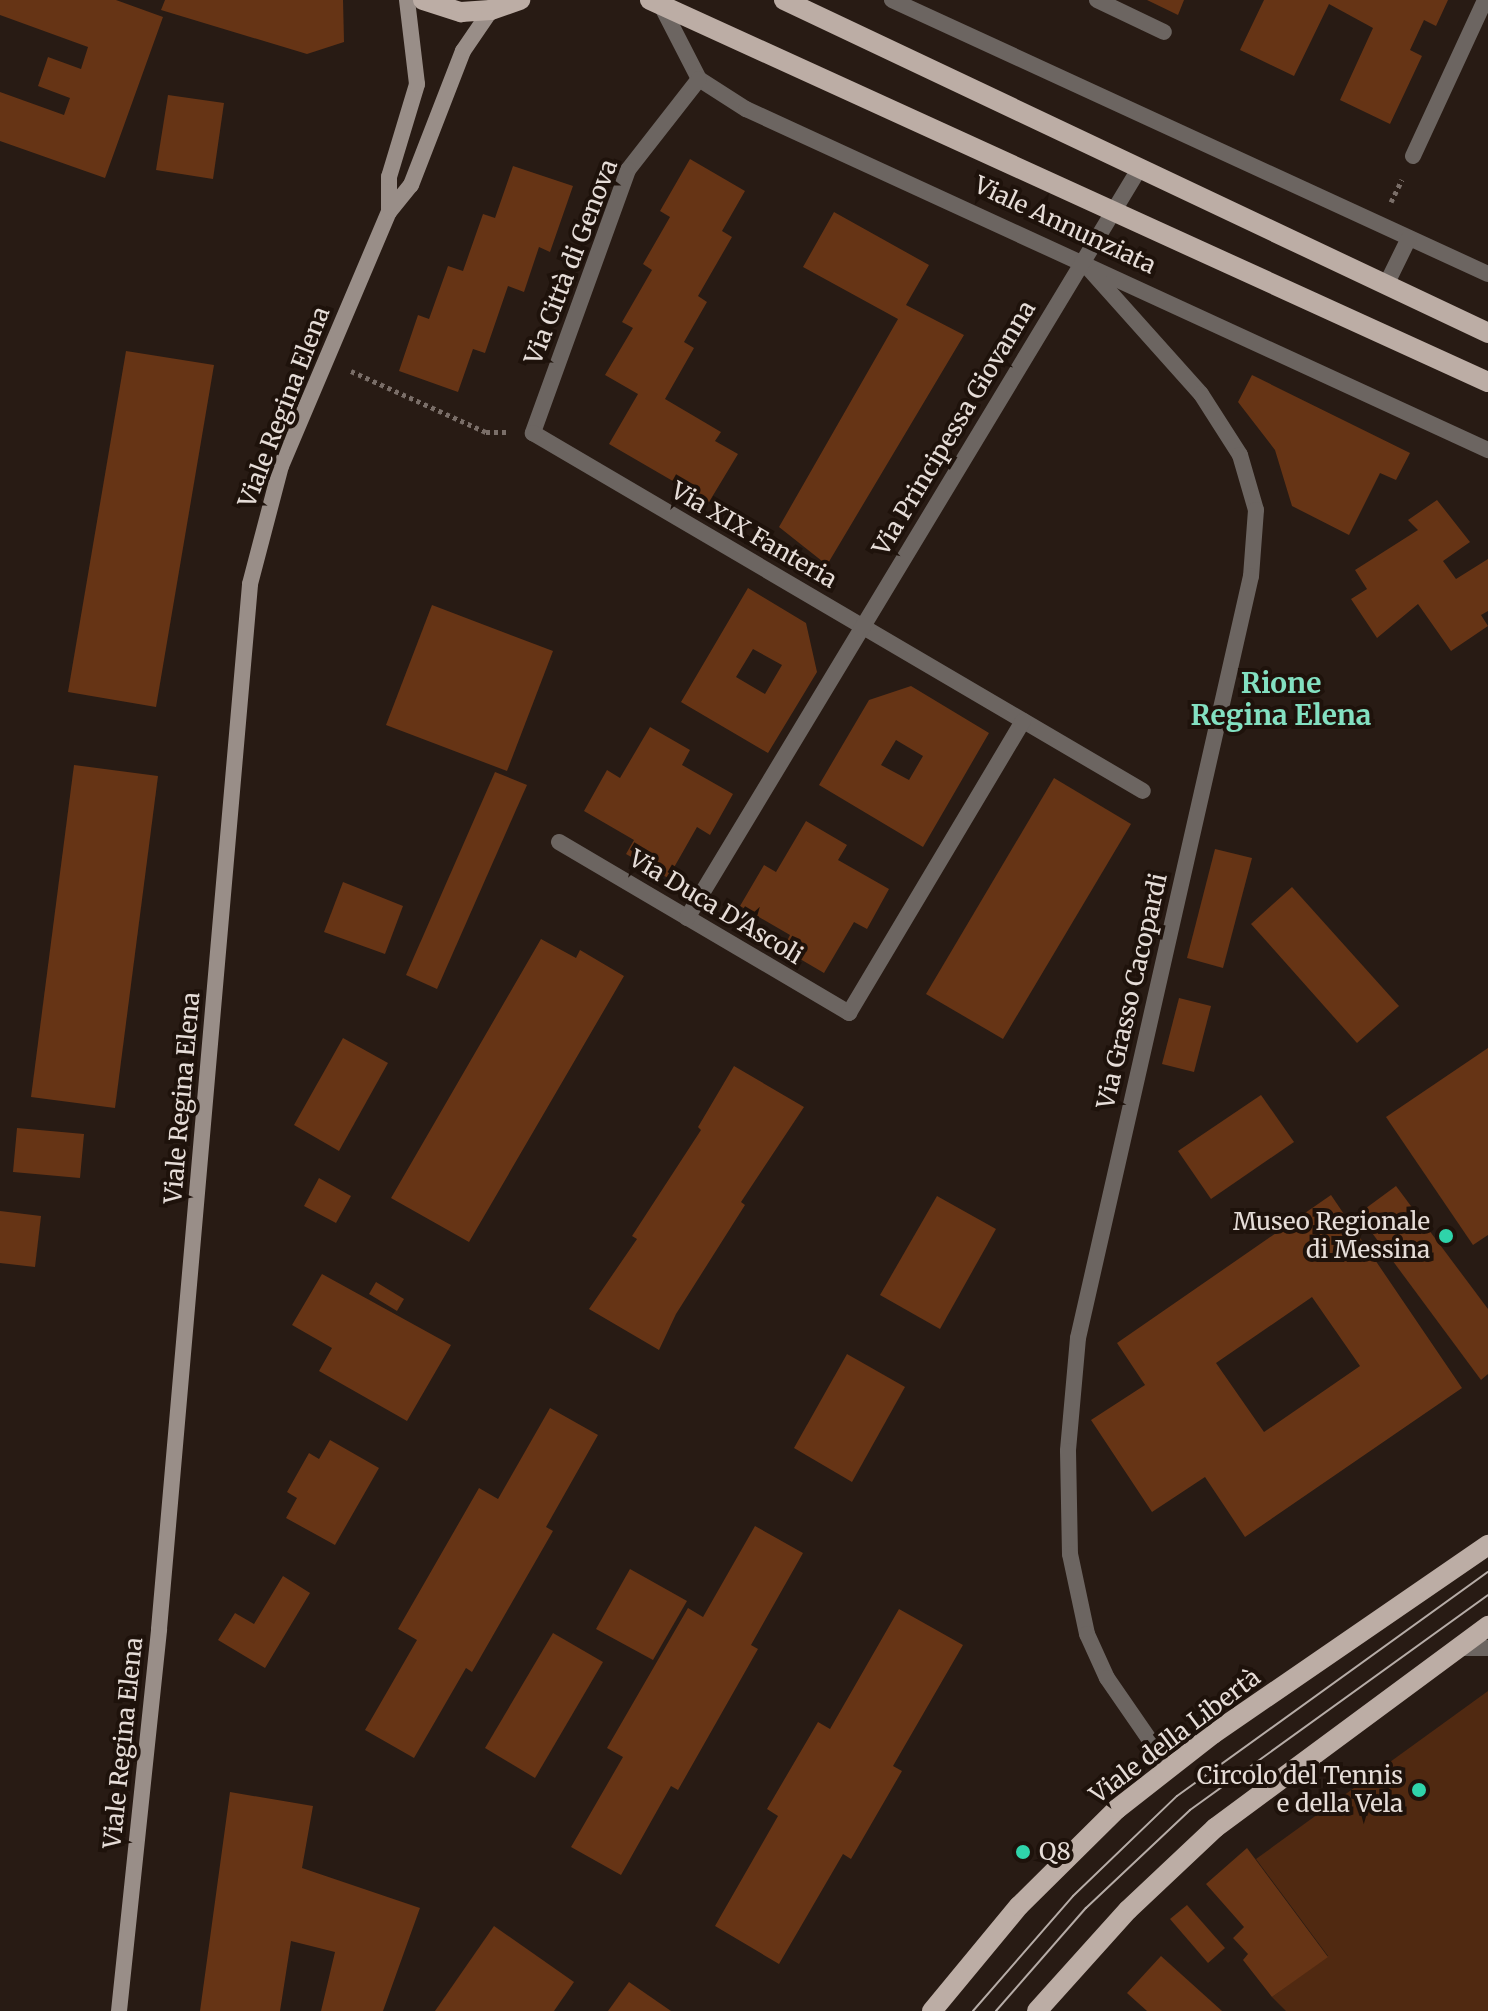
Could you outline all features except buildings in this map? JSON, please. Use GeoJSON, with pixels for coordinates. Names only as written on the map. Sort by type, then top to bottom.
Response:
{"type":"FeatureCollection","features":[{"type":"Feature","properties":{"kind":"main road"},"geometry":{"type":"LineString","coordinates":[[389,212],[389,177],[417,84],[407,0]]}},
{"type":"Feature","properties":{"kind":"main road"},"geometry":{"type":"LineString","coordinates":[[423,0],[461,12],[491,10],[520,0]]}},
{"type":"Feature","properties":{"kind":"main road"},"geometry":{"type":"LineString","coordinates":[[784,0],[1488,333]]}},
{"type":"Feature","properties":{"kind":"main road","name":"Viale Annunziata"},"geometry":{"type":"LineString","coordinates":[[655,2],[1488,382]]}},
{"type":"Feature","properties":{"kind":"main road"},"geometry":{"type":"LineString","coordinates":[[389,212],[411,185],[463,51],[491,10]]}},
{"type":"Feature","properties":{"kind":"main road","name":"Viale Regina Elena"},"geometry":{"type":"LineString","coordinates":[[119,2011],[159,1629],[250,584],[281,466],[389,212]]}},
{"type":"Feature","properties":{"kind":"main road","name":"Viale della Libertà"},"geometry":{"type":"LineString","coordinates":[[932,2011],[1019,1906],[1117,1809],[1169,1768],[1488,1545]]}},
{"type":"Feature","properties":{"kind":"main road"},"geometry":{"type":"LineString","coordinates":[[1037,2011],[1128,1910],[1215,1828],[1488,1626]]}},
{"type":"Feature","properties":{"kind":"street"},"geometry":{"type":"LineString","coordinates":[[892,0],[1488,274]]}},
{"type":"Feature","properties":{"kind":"street"},"geometry":{"type":"LineString","coordinates":[[1097,0],[1164,32]]}},
{"type":"Feature","properties":{"kind":"street"},"geometry":{"type":"LineString","coordinates":[[1413,156],[1485,0]]}},
{"type":"Feature","properties":{"kind":"street","name":"Viale Annunziata"},"geometry":{"type":"LineString","coordinates":[[655,2],[699,79],[746,109],[1488,450]]}},
{"type":"Feature","properties":{"kind":"street","name":"Via Città di Genova"},"geometry":{"type":"LineString","coordinates":[[533,433],[628,170],[699,79]]}},
{"type":"Feature","properties":{"kind":"street","name":"Via Principessa Giovanna"},"geometry":{"type":"LineString","coordinates":[[687,918],[1139,169]]}},
{"type":"Feature","properties":{"kind":"street"},"geometry":{"type":"LineString","coordinates":[[1386,285],[1409,238]]}},
{"type":"Feature","properties":{"kind":"street","name":"Via Grasso Cacopardi"},"geometry":{"type":"LineString","coordinates":[[1082,261],[1201,394],[1240,455],[1256,510],[1251,576],[1078,1338],[1068,1451],[1070,1554],[1087,1634],[1107,1678],[1169,1768]]}},
{"type":"Feature","properties":{"kind":"street","name":"Via XIX Fanteria"},"geometry":{"type":"LineString","coordinates":[[533,433],[1143,791]]}},
{"type":"Feature","properties":{"kind":"street","name":"Via Duca D'Ascoli"},"geometry":{"type":"LineString","coordinates":[[559,842],[849,1013],[1023,721]]}},
{"type":"Feature","properties":{"kind":"street"},"geometry":{"type":"LineString","coordinates":[[1455,1648],[1488,1648]]}},
{"type":"Feature","properties":{"kind":"path"},"geometry":{"type":"LineString","coordinates":[[1381,225],[1413,156]]}},
{"type":"Feature","properties":{"kind":"path"},"geometry":{"type":"LineString","coordinates":[[326,360],[486,432],[533,433]]}},
{"type":"Feature","properties":{"kind":"shaded area","name":"Circolo del Tennis e della Vela"},"geometry":{"type":"Polygon","coordinates":[[[1488,1691],[1488,2011],[1286,2011],[1272,1997],[1328,1956],[1256,1859],[1488,1691]]]}},
{"type":"Feature","properties":{"kind":"tram line"},"geometry":{"type":"LineString","coordinates":[[973,2011],[1073,1896],[1177,1796],[1488,1572]]}},
{"type":"Feature","properties":{"kind":"tram line"},"geometry":{"type":"LineString","coordinates":[[996,2011],[1086,1908],[1190,1810],[1488,1595]]}},
{"type":"Feature","properties":{"kind":"place","name":"Museo Regionale di Messina"},"geometry":{"type":"Point","coordinates":[1446,1236]}},
{"type":"Feature","properties":{"kind":"place","name":"Circolo del Tennis e della Vela"},"geometry":{"type":"Point","coordinates":[1419,1790]}},
{"type":"Feature","properties":{"kind":"place","name":"Q8"},"geometry":{"type":"Point","coordinates":[1023,1852]}},
{"type":"Feature","properties":{"kind":"district","name":"Rione Regina Elena"},"geometry":{"type":"Point","coordinates":[1281,699]}}]}
